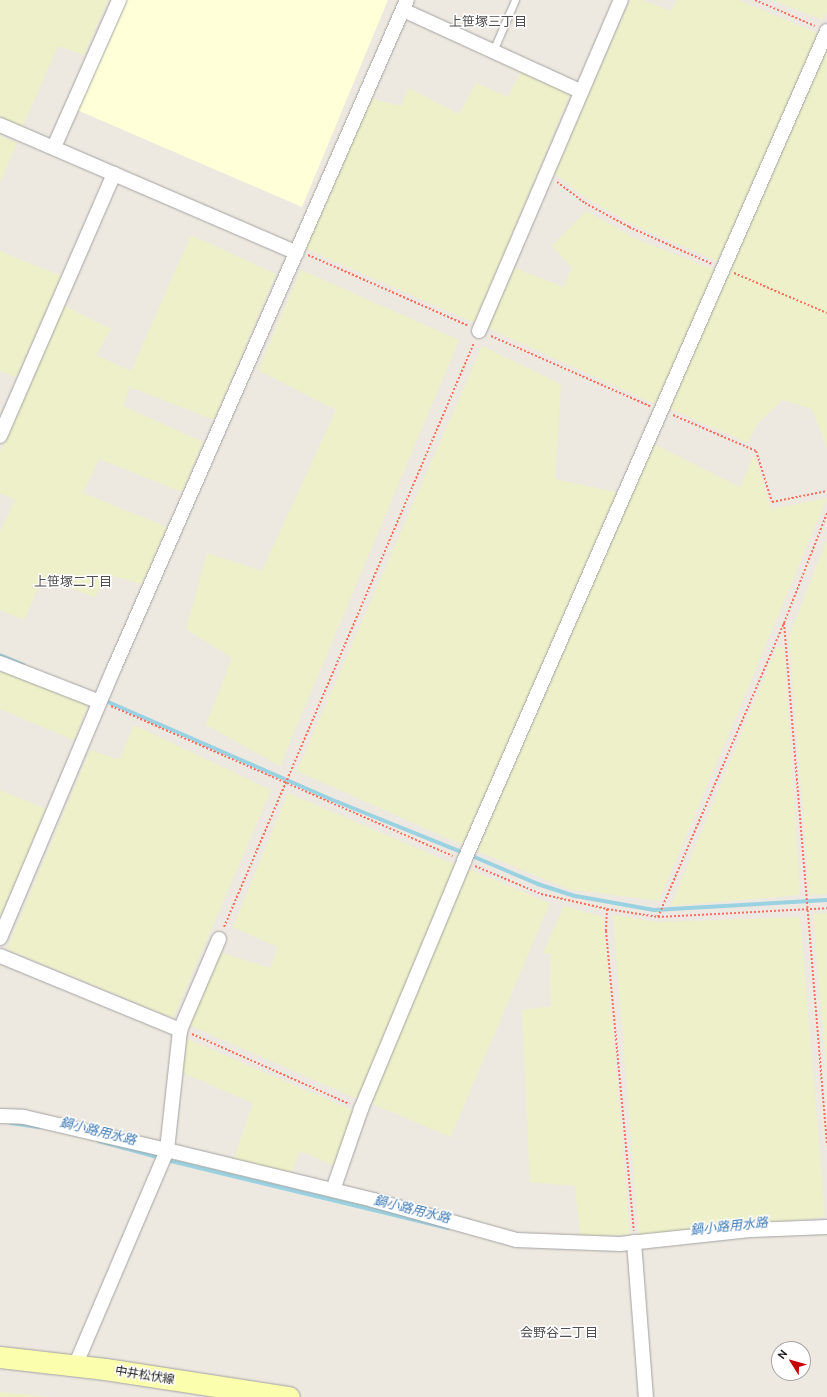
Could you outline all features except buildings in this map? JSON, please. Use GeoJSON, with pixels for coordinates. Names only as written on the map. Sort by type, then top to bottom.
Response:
{"type":"FeatureCollection","features":[{"type":"Feature","properties":{"kind":"main road","name":"中井松伏線"},"geometry":{"type":"LineString","coordinates":[[0,1357],[75,1366],[289,1397]]}},
{"type":"Feature","properties":{"kind":"street"},"geometry":{"type":"LineString","coordinates":[[54,147],[119,0]]}},
{"type":"Feature","properties":{"kind":"street"},"geometry":{"type":"LineString","coordinates":[[480,331],[580,91],[621,0]]}},
{"type":"Feature","properties":{"kind":"street"},"geometry":{"type":"LineString","coordinates":[[0,938],[100,702],[405,5],[493,51],[580,91]]}},
{"type":"Feature","properties":{"kind":"street"},"geometry":{"type":"LineString","coordinates":[[333,1190],[361,1109],[464,861],[827,31]]}},
{"type":"Feature","properties":{"kind":"street"},"geometry":{"type":"LineString","coordinates":[[0,125],[298,252]]}},
{"type":"Feature","properties":{"kind":"street"},"geometry":{"type":"LineString","coordinates":[[0,436],[114,174]]}},
{"type":"Feature","properties":{"kind":"street"},"geometry":{"type":"LineString","coordinates":[[0,663],[100,702]]}},
{"type":"Feature","properties":{"kind":"street"},"geometry":{"type":"LineString","coordinates":[[75,1366],[167,1150],[180,1030],[219,939]]}},
{"type":"Feature","properties":{"kind":"street"},"geometry":{"type":"LineString","coordinates":[[0,956],[180,1030]]}},
{"type":"Feature","properties":{"kind":"street"},"geometry":{"type":"LineString","coordinates":[[0,1116],[24,1117],[167,1150],[333,1190],[516,1240],[620,1244],[752,1230],[827,1227]]}},
{"type":"Feature","properties":{"kind":"street"},"geometry":{"type":"LineString","coordinates":[[634,1242],[646,1397]]}},
{"type":"Feature","properties":{"kind":"lane"},"geometry":{"type":"LineString","coordinates":[[493,51],[515,0]]}},
{"type":"Feature","properties":{"kind":"path"},"geometry":{"type":"LineString","coordinates":[[755,0],[827,31]]}},
{"type":"Feature","properties":{"kind":"path"},"geometry":{"type":"LineString","coordinates":[[546,175],[585,203],[623,223],[723,269],[827,313]]}},
{"type":"Feature","properties":{"kind":"path"},"geometry":{"type":"LineString","coordinates":[[298,252],[756,452],[772,502],[827,491]]}},
{"type":"Feature","properties":{"kind":"path"},"geometry":{"type":"LineString","coordinates":[[219,939],[285,782],[480,331]]}},
{"type":"Feature","properties":{"kind":"path"},"geometry":{"type":"LineString","coordinates":[[658,918],[784,623],[827,513]]}},
{"type":"Feature","properties":{"kind":"path"},"geometry":{"type":"LineString","coordinates":[[784,623],[827,1145]]}},
{"type":"Feature","properties":{"kind":"path"},"geometry":{"type":"LineString","coordinates":[[100,702],[541,894],[607,909],[658,918],[827,908]]}},
{"type":"Feature","properties":{"kind":"path"},"geometry":{"type":"LineString","coordinates":[[607,909],[606,931],[634,1242]]}},
{"type":"Feature","properties":{"kind":"path"},"geometry":{"type":"LineString","coordinates":[[180,1030],[361,1109]]}},
{"type":"Feature","properties":{"kind":"shaded area"},"geometry":{"type":"Polygon","coordinates":[[[0,0],[108,0],[84,55],[58,46],[21,130],[0,121],[0,0]]]}},
{"type":"Feature","properties":{"kind":"shaded area"},"geometry":{"type":"Polygon","coordinates":[[[126,0],[388,0],[302,207],[77,110],[126,0]]]}},
{"type":"Feature","properties":{"kind":"shaded area"},"geometry":{"type":"Polygon","coordinates":[[[630,0],[642,0],[671,11],[677,0],[739,0],[819,34],[721,263],[632,224],[586,198],[554,173],[630,0]]]}},
{"type":"Feature","properties":{"kind":"shaded area"},"geometry":{"type":"Polygon","coordinates":[[[772,0],[827,0],[827,11],[823,20],[772,0]]]}},
{"type":"Feature","properties":{"kind":"shaded area"},"geometry":{"type":"Polygon","coordinates":[[[827,38],[827,448],[812,409],[783,400],[757,424],[748,443],[666,407],[827,38]]]}},
{"type":"Feature","properties":{"kind":"shaded area"},"geometry":{"type":"Polygon","coordinates":[[[520,72],[570,94],[475,323],[302,247],[368,98],[401,106],[409,88],[459,114],[476,83],[508,97],[520,72]]]}},
{"type":"Feature","properties":{"kind":"shaded area"},"geometry":{"type":"Polygon","coordinates":[[[0,136],[17,143],[0,182],[0,136]]]}},
{"type":"Feature","properties":{"kind":"shaded area"},"geometry":{"type":"Polygon","coordinates":[[[586,211],[636,239],[716,270],[657,405],[486,327],[515,268],[563,287],[572,268],[552,246],[586,211]]]}},
{"type":"Feature","properties":{"kind":"shaded area"},"geometry":{"type":"Polygon","coordinates":[[[191,235],[276,274],[214,420],[130,387],[123,406],[203,442],[182,492],[99,459],[83,493],[167,527],[142,584],[106,574],[95,597],[43,578],[24,620],[0,610],[0,532],[15,500],[0,493],[0,452],[63,305],[111,329],[96,355],[131,371],[191,235]]]}},
{"type":"Feature","properties":{"kind":"shaded area"},"geometry":{"type":"Polygon","coordinates":[[[0,251],[61,276],[16,377],[0,371],[0,251]]]}},
{"type":"Feature","properties":{"kind":"shaded area"},"geometry":{"type":"Polygon","coordinates":[[[301,270],[459,340],[280,766],[206,725],[232,658],[186,629],[207,553],[262,571],[336,410],[258,370],[301,270]]]}},
{"type":"Feature","properties":{"kind":"shaded area"},"geometry":{"type":"Polygon","coordinates":[[[482,346],[561,384],[555,479],[619,493],[465,846],[297,771],[482,346]]]}},
{"type":"Feature","properties":{"kind":"shaded area"},"geometry":{"type":"Polygon","coordinates":[[[654,444],[740,487],[754,455],[771,509],[827,498],[659,901],[568,889],[477,851],[654,444]]]}},
{"type":"Feature","properties":{"kind":"shaded area"},"geometry":{"type":"Polygon","coordinates":[[[827,539],[827,894],[810,895],[789,637],[827,539]]]}},
{"type":"Feature","properties":{"kind":"shaded area"},"geometry":{"type":"Polygon","coordinates":[[[777,647],[784,648],[800,895],[671,906],[777,647]]]}},
{"type":"Feature","properties":{"kind":"shaded area"},"geometry":{"type":"Polygon","coordinates":[[[0,668],[88,705],[74,740],[0,709],[0,668]]]}},
{"type":"Feature","properties":{"kind":"shaded area"},"geometry":{"type":"Polygon","coordinates":[[[134,725],[271,790],[173,1018],[7,949],[90,750],[119,760],[134,725]]]}},
{"type":"Feature","properties":{"kind":"shaded area"},"geometry":{"type":"Polygon","coordinates":[[[0,790],[46,809],[0,917],[0,790]]]}},
{"type":"Feature","properties":{"kind":"shaded area"},"geometry":{"type":"Polygon","coordinates":[[[288,793],[456,865],[360,1100],[189,1025],[222,953],[270,968],[278,947],[233,927],[288,793]]]}},
{"type":"Feature","properties":{"kind":"shaded area"},"geometry":{"type":"Polygon","coordinates":[[[467,868],[550,903],[451,1137],[368,1102],[467,868]]]}},
{"type":"Feature","properties":{"kind":"shaded area"},"geometry":{"type":"Polygon","coordinates":[[[564,906],[603,917],[630,1235],[580,1236],[575,1186],[530,1182],[522,1010],[551,1006],[550,954],[543,953],[564,906]]]}},
{"type":"Feature","properties":{"kind":"shaded area"},"geometry":{"type":"Polygon","coordinates":[[[827,913],[827,1074],[813,914],[827,913]]]}},
{"type":"Feature","properties":{"kind":"shaded area"},"geometry":{"type":"Polygon","coordinates":[[[613,915],[659,922],[800,917],[825,1217],[639,1236],[613,915]]]}},
{"type":"Feature","properties":{"kind":"shaded area"},"geometry":{"type":"Polygon","coordinates":[[[185,1038],[354,1111],[333,1165],[300,1151],[290,1176],[233,1161],[253,1103],[181,1072],[185,1038]]]}},
{"type":"Feature","properties":{"kind":"shaded area"},"geometry":{"type":"Polygon","coordinates":[[[0,1392],[52,1397],[0,1397],[0,1392]]]}},
{"type":"Feature","properties":{"kind":"waterway"},"geometry":{"type":"LineString","coordinates":[[0,655],[23,665]]}},
{"type":"Feature","properties":{"kind":"waterway"},"geometry":{"type":"LineString","coordinates":[[104,700],[338,802],[464,853]]}},
{"type":"Feature","properties":{"kind":"waterway"},"geometry":{"type":"LineString","coordinates":[[470,855],[538,884],[576,896],[654,910],[827,900]]}},
{"type":"Feature","properties":{"kind":"waterway","name":"鍋小路用水路"},"geometry":{"type":"LineString","coordinates":[[11,1123],[39,1127]]}},
{"type":"Feature","properties":{"kind":"waterway","name":"鍋小路用水路"},"geometry":{"type":"LineString","coordinates":[[99,1141],[161,1158]]}},
{"type":"Feature","properties":{"kind":"waterway","name":"鍋小路用水路"},"geometry":{"type":"LineString","coordinates":[[167,1160],[448,1228]]}},
{"type":"Feature","properties":{"kind":"district","name":"上笹塚三丁目"},"geometry":{"type":"Point","coordinates":[488,21]}},
{"type":"Feature","properties":{"kind":"district","name":"上笹塚二丁目"},"geometry":{"type":"Point","coordinates":[73,581]}},
{"type":"Feature","properties":{"kind":"district","name":"会野谷二丁目"},"geometry":{"type":"Point","coordinates":[559,1332]}}]}
